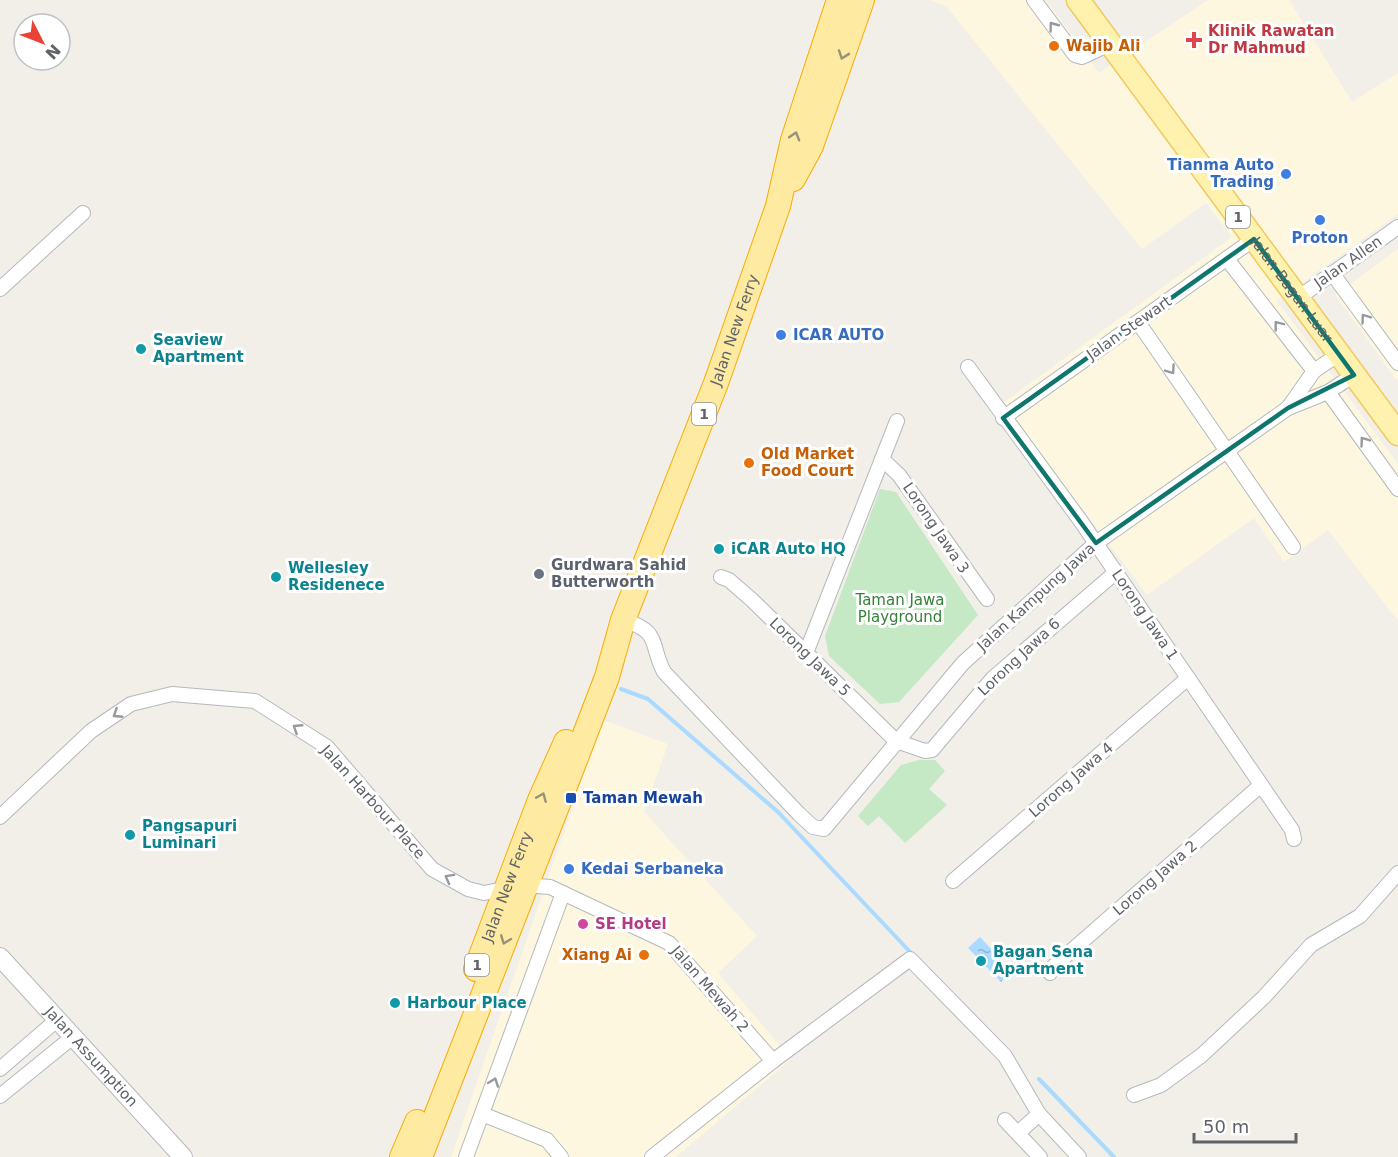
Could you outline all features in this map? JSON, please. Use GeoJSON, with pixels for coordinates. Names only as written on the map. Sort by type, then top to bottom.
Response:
{"type":"FeatureCollection","features":[{"type":"Feature","properties":{"kind":"highway","name":"Jalan New Ferry"},"geometry":{"type":"LineString","coordinates":[[420,1157],[444,1076],[515,888],[607,677],[623,620],[693,443],[778,206],[793,140],[839,0]]}},
{"type":"Feature","properties":{"kind":"highway","name":"Jalan New Ferry"},"geometry":{"type":"LineString","coordinates":[[778,206],[811,146],[862,0]]}},
{"type":"Feature","properties":{"kind":"highway","name":"Jalan New Ferry"},"geometry":{"type":"LineString","coordinates":[[402,1157],[444,1076]]}},
{"type":"Feature","properties":{"kind":"main road","name":"Jalan Bagan Luar"},"geometry":{"type":"LineString","coordinates":[[1078,0],[1398,434]]}},
{"type":"Feature","properties":{"kind":"street"},"geometry":{"type":"LineString","coordinates":[[1034,0],[1075,55],[1082,57],[1110,44]]}},
{"type":"Feature","properties":{"kind":"street"},"geometry":{"type":"LineString","coordinates":[[0,290],[83,213]]}},
{"type":"Feature","properties":{"kind":"street","name":"Jalan Allen"},"geometry":{"type":"LineString","coordinates":[[1298,298],[1398,227]]}},
{"type":"Feature","properties":{"kind":"street","name":"Jalan Stewart"},"geometry":{"type":"LineString","coordinates":[[1004,418],[1254,239]]}},
{"type":"Feature","properties":{"kind":"street"},"geometry":{"type":"LineString","coordinates":[[1227,259],[1314,371]]}},
{"type":"Feature","properties":{"kind":"street"},"geometry":{"type":"LineString","coordinates":[[1332,273],[1398,363]]}},
{"type":"Feature","properties":{"kind":"street"},"geometry":{"type":"LineString","coordinates":[[1138,322],[1293,547]]}},
{"type":"Feature","properties":{"kind":"street","name":"Jalan Kampung Jawa"},"geometry":{"type":"LineString","coordinates":[[1287,408],[1314,371],[1339,354]]}},
{"type":"Feature","properties":{"kind":"street","name":"Lorong Jawa 1"},"geometry":{"type":"LineString","coordinates":[[968,367],[1096,543],[1292,830],[1294,839]]}},
{"type":"Feature","properties":{"kind":"street","name":"Jalan Kampung Jawa"},"geometry":{"type":"LineString","coordinates":[[623,620],[639,625],[651,635],[664,672],[799,814],[813,827],[824,829],[963,663],[1096,543],[1287,408],[1328,392],[1354,375]]}},
{"type":"Feature","properties":{"kind":"street"},"geometry":{"type":"LineString","coordinates":[[1328,392],[1398,489]]}},
{"type":"Feature","properties":{"kind":"street"},"geometry":{"type":"LineString","coordinates":[[806,653],[897,421]]}},
{"type":"Feature","properties":{"kind":"street","name":"Lorong Jawa 3"},"geometry":{"type":"LineString","coordinates":[[882,459],[899,475],[980,593],[987,599]]}},
{"type":"Feature","properties":{"kind":"street","name":"Lorong Jawa 6"},"geometry":{"type":"LineString","coordinates":[[896,741],[926,751],[932,750],[993,678],[1116,572]]}},
{"type":"Feature","properties":{"kind":"street","name":"Lorong Jawa 5"},"geometry":{"type":"LineString","coordinates":[[722,577],[737,586],[896,741]]}},
{"type":"Feature","properties":{"kind":"street","name":"Lorong Jawa 4"},"geometry":{"type":"LineString","coordinates":[[953,881],[1188,678]]}},
{"type":"Feature","properties":{"kind":"street","name":"Jalan Harbour Place"},"geometry":{"type":"LineString","coordinates":[[0,817],[91,731],[131,704],[172,694],[255,701],[327,747],[432,869],[468,889],[484,893],[515,888]]}},
{"type":"Feature","properties":{"kind":"street","name":"Lorong Jawa 2"},"geometry":{"type":"LineString","coordinates":[[1050,972],[1054,966],[1261,785]]}},
{"type":"Feature","properties":{"kind":"street"},"geometry":{"type":"LineString","coordinates":[[1134,1095],[1161,1084],[1202,1055],[1264,997],[1311,945],[1360,916],[1398,873]]}},
{"type":"Feature","properties":{"kind":"street","name":"Jalan Mewah 2"},"geometry":{"type":"LineString","coordinates":[[515,888],[549,887],[669,943],[772,1061]]}},
{"type":"Feature","properties":{"kind":"street"},"geometry":{"type":"LineString","coordinates":[[466,1157],[563,893]]}},
{"type":"Feature","properties":{"kind":"street","name":"Jalan Assumption"},"geometry":{"type":"LineString","coordinates":[[0,957],[183,1157]]}},
{"type":"Feature","properties":{"kind":"street"},"geometry":{"type":"LineString","coordinates":[[652,1157],[772,1061],[910,959],[1005,1056],[1039,1114],[1079,1157]]}},
{"type":"Feature","properties":{"kind":"street"},"geometry":{"type":"LineString","coordinates":[[0,1069],[58,1019]]}},
{"type":"Feature","properties":{"kind":"street"},"geometry":{"type":"LineString","coordinates":[[0,1096],[74,1036]]}},
{"type":"Feature","properties":{"kind":"street"},"geometry":{"type":"LineString","coordinates":[[482,1114],[547,1140],[561,1157]]}},
{"type":"Feature","properties":{"kind":"street"},"geometry":{"type":"LineString","coordinates":[[1018,1133],[1039,1114]]}},
{"type":"Feature","properties":{"kind":"street"},"geometry":{"type":"LineString","coordinates":[[1005,1120],[1040,1157]]}},
{"type":"Feature","properties":{"kind":"highlighted area"},"geometry":{"type":"Polygon","coordinates":[[[1254,239],[1354,375],[1288,408],[1096,543],[1003,418],[1254,239]]]}},
{"type":"Feature","properties":{"kind":"shaded area"},"geometry":{"type":"Polygon","coordinates":[[[931,0],[1046,0],[1099,73],[1208,0],[1289,0],[1352,102],[1398,73],[1398,214],[1277,301],[1398,464],[1398,621],[1328,530],[1284,562],[1254,518],[1147,595],[1003,403],[1232,237],[1206,203],[1142,249],[947,7],[931,0]]]}},
{"type":"Feature","properties":{"kind":"shaded area"},"geometry":{"type":"Polygon","coordinates":[[[1398,249],[1398,382],[1335,295],[1398,249]]]}},
{"type":"Feature","properties":{"kind":"shaded area"},"geometry":{"type":"Polygon","coordinates":[[[603,720],[668,744],[644,812],[757,936],[718,973],[791,1059],[676,1157],[451,1157],[603,720]]]}},
{"type":"Feature","properties":{"kind":"green space","name":"Taman Jawa Playground"},"geometry":{"type":"Polygon","coordinates":[[[880,489],[896,492],[978,615],[899,702],[880,704],[829,656],[825,636],[880,489]]]}},
{"type":"Feature","properties":{"kind":"green space"},"geometry":{"type":"Polygon","coordinates":[[[919,760],[935,760],[945,771],[929,789],[947,805],[905,843],[879,816],[868,826],[858,816],[901,765],[919,760]]]}},
{"type":"Feature","properties":{"kind":"water"},"geometry":{"type":"Polygon","coordinates":[[[980,937],[1012,972],[1001,982],[968,948],[980,937]]]}},
{"type":"Feature","properties":{"kind":"waterway"},"geometry":{"type":"LineString","coordinates":[[621,689],[648,699],[778,812],[913,955]]}},
{"type":"Feature","properties":{"kind":"waterway"},"geometry":{"type":"LineString","coordinates":[[1039,1079],[1114,1157]]}},
{"type":"Feature","properties":{"kind":"place","name":"Klinik Rawatan Dr Mahmud"},"geometry":{"type":"Point","coordinates":[1194,40]}},
{"type":"Feature","properties":{"kind":"place","name":"Wajib Ali"},"geometry":{"type":"Point","coordinates":[1054,46]}},
{"type":"Feature","properties":{"kind":"place","name":"Tianma Auto Trading"},"geometry":{"type":"Point","coordinates":[1286,174]}},
{"type":"Feature","properties":{"kind":"place","name":"Proton"},"geometry":{"type":"Point","coordinates":[1320,220]}},
{"type":"Feature","properties":{"kind":"place","name":"ICAR AUTO"},"geometry":{"type":"Point","coordinates":[781,335]}},
{"type":"Feature","properties":{"kind":"place","name":"Seaview Apartment"},"geometry":{"type":"Point","coordinates":[141,349]}},
{"type":"Feature","properties":{"kind":"place","name":"Old Market Food Court"},"geometry":{"type":"Point","coordinates":[749,463]}},
{"type":"Feature","properties":{"kind":"place","name":"iCAR Auto HQ"},"geometry":{"type":"Point","coordinates":[719,549]}},
{"type":"Feature","properties":{"kind":"place","name":"Gurdwara Sahid Butterworth"},"geometry":{"type":"Point","coordinates":[539,574]}},
{"type":"Feature","properties":{"kind":"place","name":"Wellesley Residenece"},"geometry":{"type":"Point","coordinates":[276,577]}},
{"type":"Feature","properties":{"kind":"place","name":"Taman Mewah"},"geometry":{"type":"Point","coordinates":[571,798]}},
{"type":"Feature","properties":{"kind":"place","name":"Pangsapuri Luminari"},"geometry":{"type":"Point","coordinates":[130,835]}},
{"type":"Feature","properties":{"kind":"place","name":"Kedai Serbaneka"},"geometry":{"type":"Point","coordinates":[569,869]}},
{"type":"Feature","properties":{"kind":"place","name":"SE Hotel"},"geometry":{"type":"Point","coordinates":[583,924]}},
{"type":"Feature","properties":{"kind":"place","name":"Xiang Ai"},"geometry":{"type":"Point","coordinates":[644,955]}},
{"type":"Feature","properties":{"kind":"place","name":"Bagan Sena Apartment"},"geometry":{"type":"Point","coordinates":[981,961]}},
{"type":"Feature","properties":{"kind":"place","name":"Harbour Place"},"geometry":{"type":"Point","coordinates":[395,1003]}}]}
